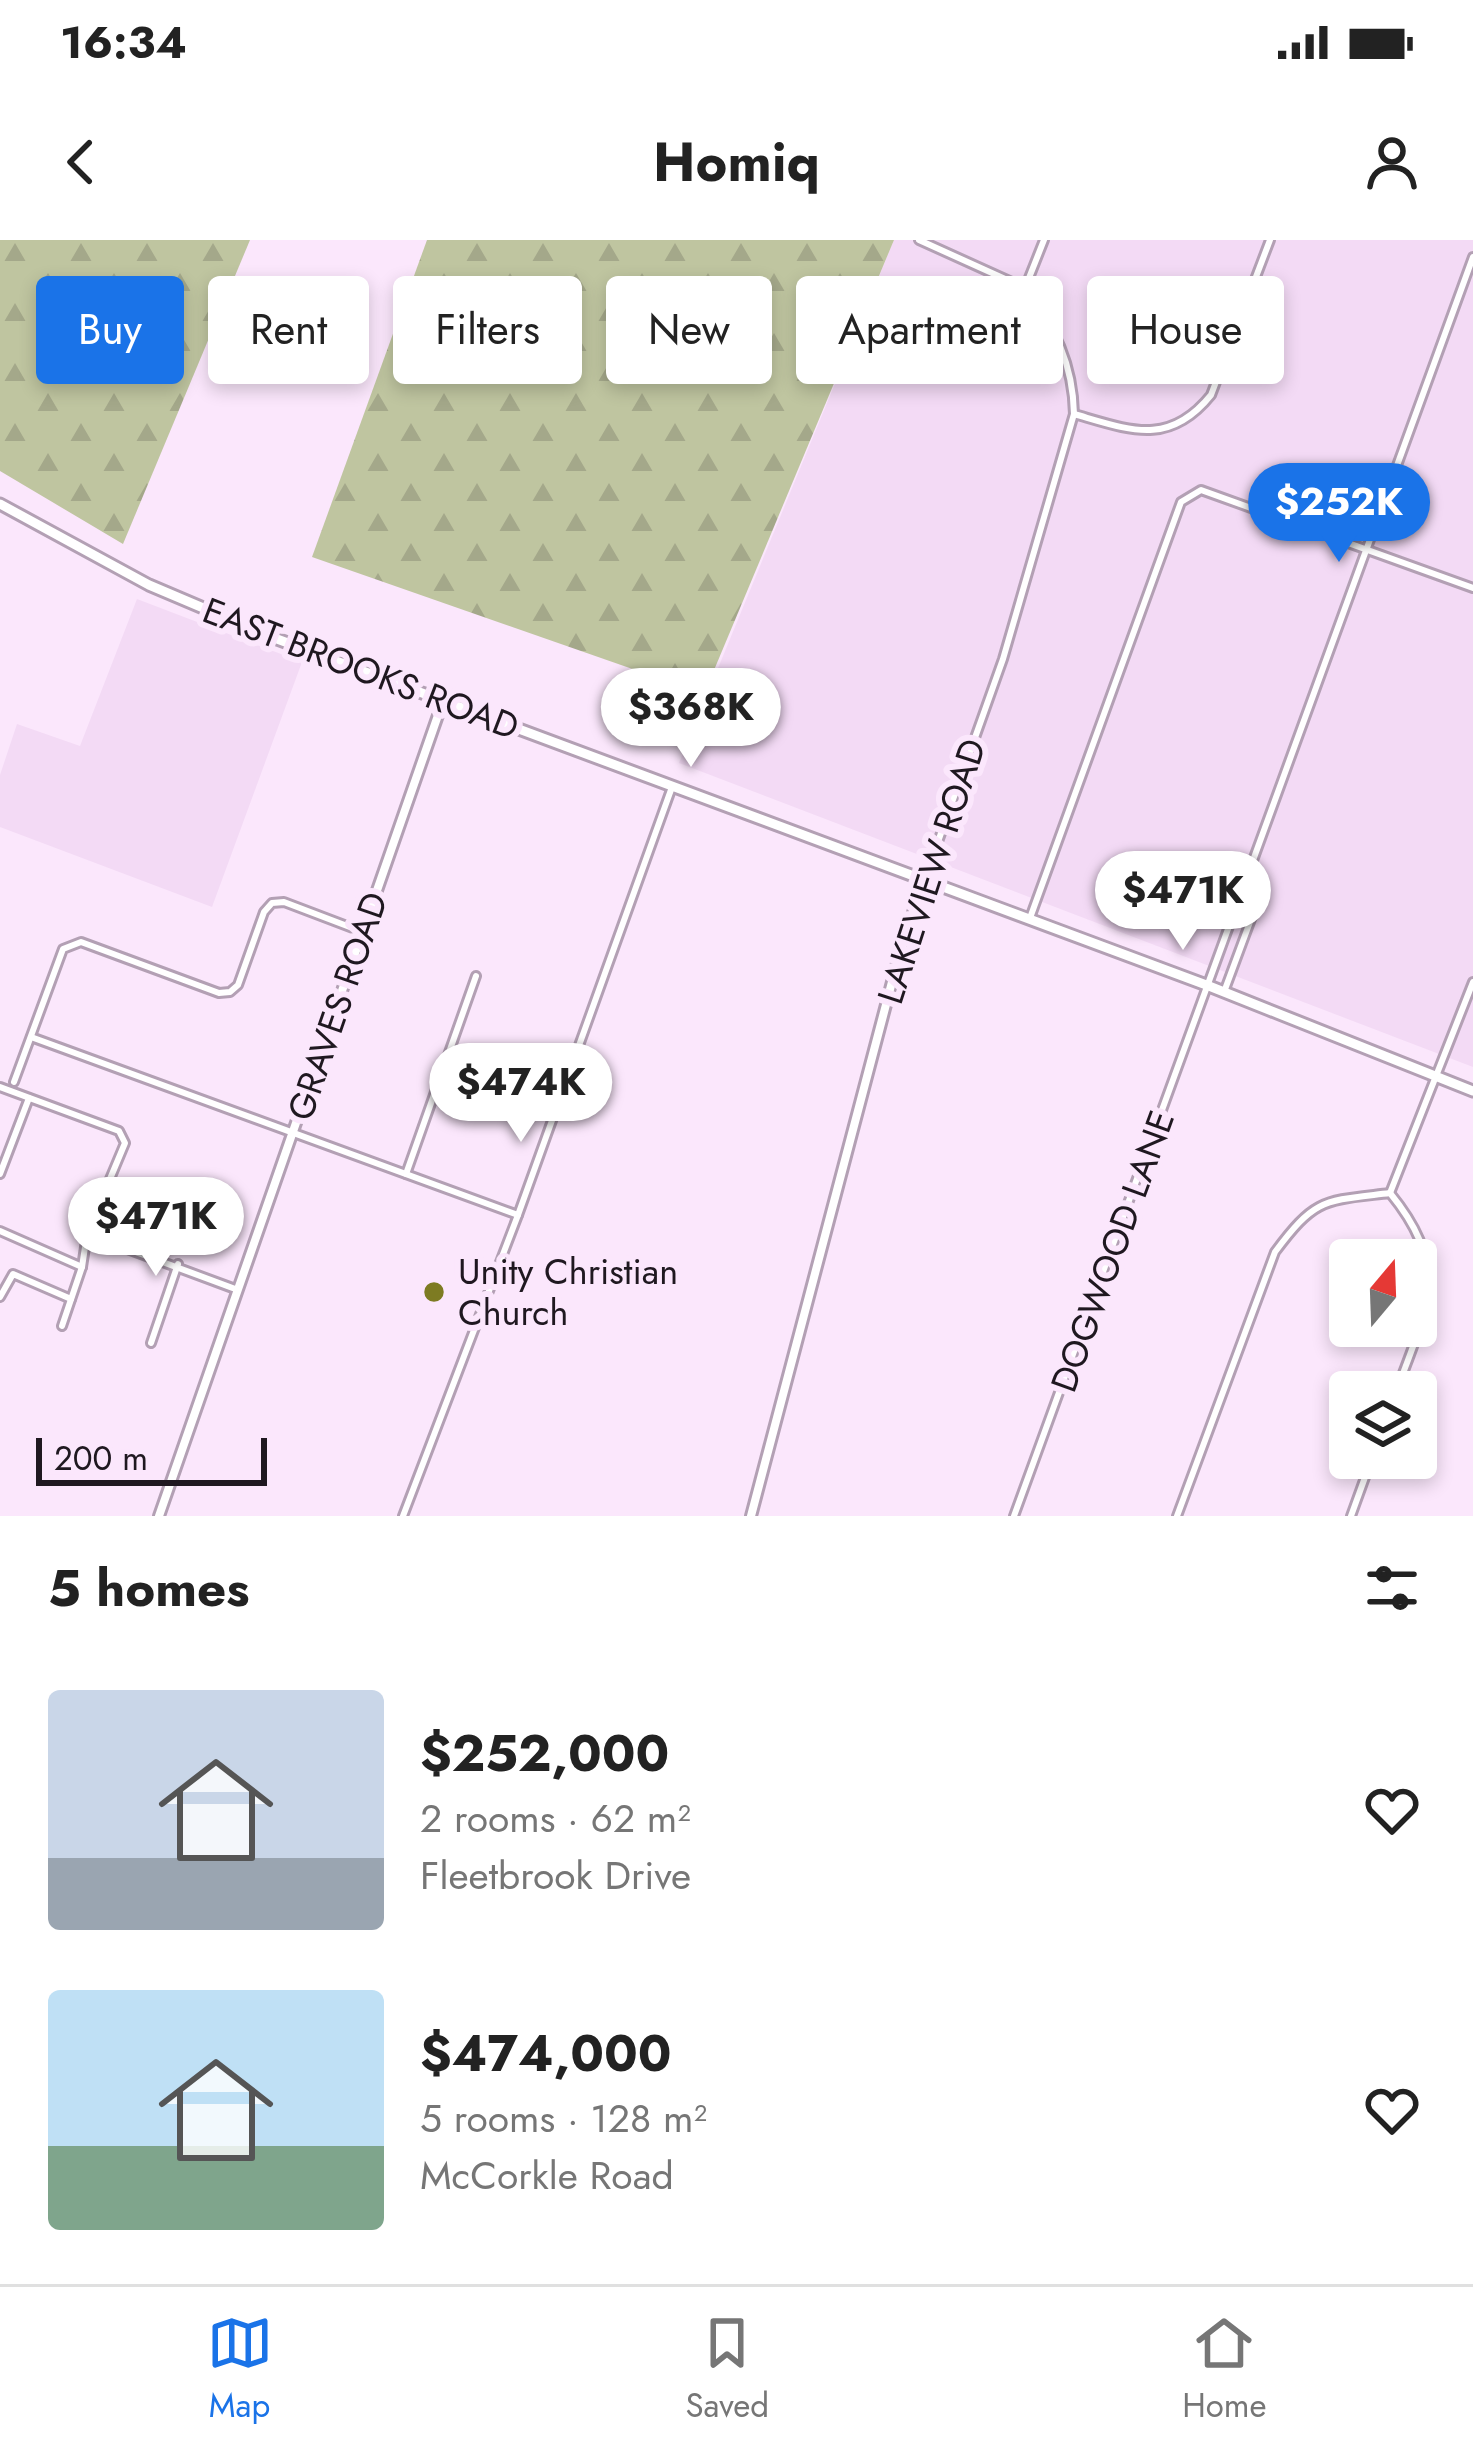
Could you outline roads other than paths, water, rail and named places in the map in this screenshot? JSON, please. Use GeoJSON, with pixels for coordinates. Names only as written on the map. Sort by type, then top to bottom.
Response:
{"type":"FeatureCollection","features":[{"type":"Feature","properties":{"kind":"main road","name":"EAST BROOKS ROAD"},"geometry":{"type":"LineString","coordinates":[[0,504],[149,586],[269,636],[1210,986],[1473,1091]]}},
{"type":"Feature","properties":{"kind":"street"},"geometry":{"type":"LineString","coordinates":[[919,240],[999,276]]}},
{"type":"Feature","properties":{"kind":"street"},"geometry":{"type":"LineString","coordinates":[[948,253],[953,240]]}},
{"type":"Feature","properties":{"kind":"street"},"geometry":{"type":"LineString","coordinates":[[1030,276],[1044,240]]}},
{"type":"Feature","properties":{"kind":"street"},"geometry":{"type":"LineString","coordinates":[[1074,414],[1128,429],[1169,429],[1194,416],[1211,395],[1270,240]]}},
{"type":"Feature","properties":{"kind":"street","name":"DOGWOOD LANE"},"geometry":{"type":"LineString","coordinates":[[1014,1516],[1473,257]]}},
{"type":"Feature","properties":{"kind":"street","name":"LAKEVIEW ROAD"},"geometry":{"type":"LineString","coordinates":[[751,1516],[897,963],[1003,659],[1074,414],[1073,385],[1063,350]]}},
{"type":"Feature","properties":{"kind":"street"},"geometry":{"type":"LineString","coordinates":[[1029,921],[1181,502],[1202,490],[1473,588]]}},
{"type":"Feature","properties":{"kind":"street","name":"GRAVES ROAD"},"geometry":{"type":"LineString","coordinates":[[159,1516],[443,701]]}},
{"type":"Feature","properties":{"kind":"street"},"geometry":{"type":"LineString","coordinates":[[403,1516],[672,788]]}},
{"type":"Feature","properties":{"kind":"street"},"geometry":{"type":"LineString","coordinates":[[1224,992],[1260,895]]}},
{"type":"Feature","properties":{"kind":"street"},"geometry":{"type":"LineString","coordinates":[[14,1082],[63,949],[71,943],[80,942],[220,993],[238,985],[264,912],[272,903],[284,902],[362,932]]}},
{"type":"Feature","properties":{"kind":"street"},"geometry":{"type":"LineString","coordinates":[[1219,961],[1234,966]]}},
{"type":"Feature","properties":{"kind":"street"},"geometry":{"type":"LineString","coordinates":[[406,1174],[476,976]]}},
{"type":"Feature","properties":{"kind":"street"},"geometry":{"type":"LineString","coordinates":[[1390,1193],[1473,982]]}},
{"type":"Feature","properties":{"kind":"street"},"geometry":{"type":"LineString","coordinates":[[31,1037],[518,1215]]}},
{"type":"Feature","properties":{"kind":"street"},"geometry":{"type":"LineString","coordinates":[[0,1088],[119,1131],[124,1143],[87,1234],[82,1267],[62,1326]]}},
{"type":"Feature","properties":{"kind":"street"},"geometry":{"type":"LineString","coordinates":[[0,1174],[29,1098]]}},
{"type":"Feature","properties":{"kind":"street"},"geometry":{"type":"LineString","coordinates":[[1390,1193],[1412,1220],[1424,1248],[1430,1282],[1424,1316],[1404,1371]]}},
{"type":"Feature","properties":{"kind":"street"},"geometry":{"type":"LineString","coordinates":[[1177,1516],[1275,1252],[1316,1205],[1390,1193]]}},
{"type":"Feature","properties":{"kind":"street"},"geometry":{"type":"LineString","coordinates":[[0,1231],[82,1267]]}},
{"type":"Feature","properties":{"kind":"street"},"geometry":{"type":"LineString","coordinates":[[87,1234],[238,1290]]}},
{"type":"Feature","properties":{"kind":"street"},"geometry":{"type":"LineString","coordinates":[[151,1343],[178,1264]]}},
{"type":"Feature","properties":{"kind":"street"},"geometry":{"type":"LineString","coordinates":[[0,1297],[13,1274],[71,1299]]}},
{"type":"Feature","properties":{"kind":"street"},"geometry":{"type":"LineString","coordinates":[[1351,1516],[1364,1479]]}},
{"type":"Feature","properties":{"kind":"place","name":"Unity Christian Church"},"geometry":{"type":"Point","coordinates":[434,1292]}}]}
